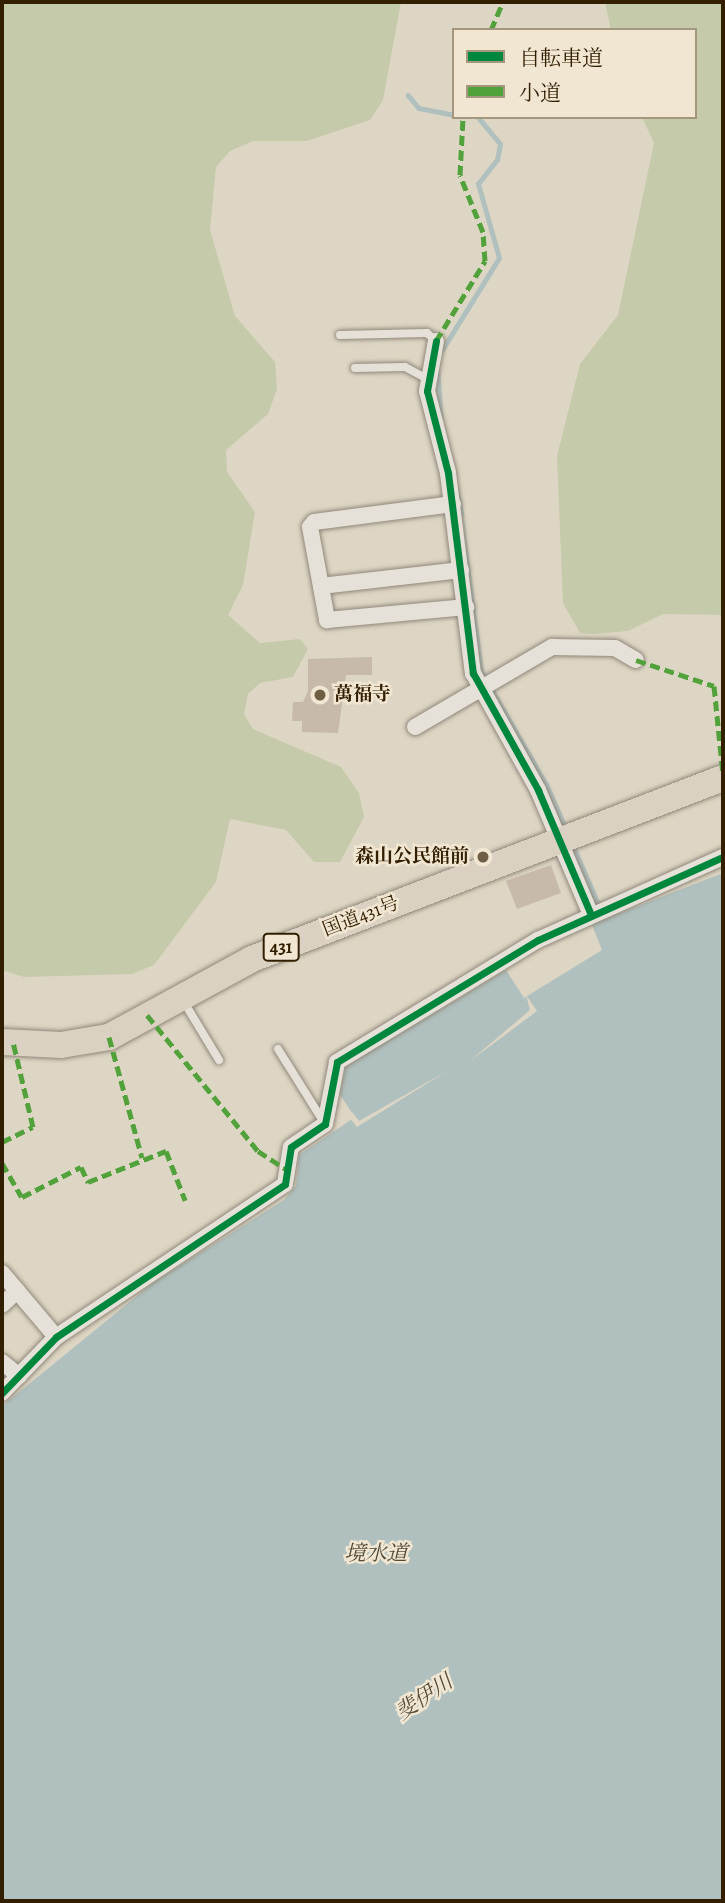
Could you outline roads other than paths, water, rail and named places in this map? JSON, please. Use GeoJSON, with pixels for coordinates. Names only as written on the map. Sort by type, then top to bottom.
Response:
{"type":"FeatureCollection","features":[{"type":"Feature","properties":{"kind":"highway","name":"国道431号"},"geometry":{"type":"LineString","coordinates":[[2,1042],[95,1041],[252,959],[723,778]]}},
{"type":"Feature","properties":{"kind":"street"},"geometry":{"type":"LineString","coordinates":[[436,341],[428,379],[453,504],[473,673],[488,688],[567,839],[597,913]]}},
{"type":"Feature","properties":{"kind":"street"},"geometry":{"type":"LineString","coordinates":[[453,504],[314,522],[321,586],[327,620],[338,623],[466,607]]}},
{"type":"Feature","properties":{"kind":"street"},"geometry":{"type":"LineString","coordinates":[[321,586],[461,570]]}},
{"type":"Feature","properties":{"kind":"street"},"geometry":{"type":"LineString","coordinates":[[415,727],[488,688],[552,647],[615,648],[636,660]]}},
{"type":"Feature","properties":{"kind":"street"},"geometry":{"type":"LineString","coordinates":[[2,1393],[56,1337],[285,1184],[291,1147],[325,1124],[337,1062],[597,913],[723,857]]}},
{"type":"Feature","properties":{"kind":"street"},"geometry":{"type":"LineString","coordinates":[[2,1273],[56,1337]]}},
{"type":"Feature","properties":{"kind":"street"},"geometry":{"type":"LineString","coordinates":[[2,1305],[17,1291]]}},
{"type":"Feature","properties":{"kind":"street"},"geometry":{"type":"LineString","coordinates":[[2,1363],[19,1376]]}},
{"type":"Feature","properties":{"kind":"lane"},"geometry":{"type":"LineString","coordinates":[[340,335],[427,333],[436,341]]}},
{"type":"Feature","properties":{"kind":"lane"},"geometry":{"type":"LineString","coordinates":[[355,368],[413,369],[428,379]]}},
{"type":"Feature","properties":{"kind":"lane"},"geometry":{"type":"LineString","coordinates":[[180,996],[219,1060]]}},
{"type":"Feature","properties":{"kind":"lane"},"geometry":{"type":"LineString","coordinates":[[278,1049],[325,1124]]}},
{"type":"Feature","properties":{"kind":"water","name":"境水道"},"geometry":{"type":"Polygon","coordinates":[[[461,497],[484,671],[550,786],[607,918],[723,873],[723,1901],[2,1901],[2,1406],[154,1282],[284,1200],[296,1186],[299,1155],[355,1117],[340,1095],[345,1067],[506,970],[524,998],[602,950],[592,925],[600,921],[478,674],[461,497]]]}},
{"type":"Feature","properties":{"kind":"waterway"},"geometry":{"type":"LineString","coordinates":[[408,95],[419,108],[452,115]]}},
{"type":"Feature","properties":{"kind":"waterway"},"geometry":{"type":"LineString","coordinates":[[442,350],[499,258],[478,184],[497,160],[500,144],[479,119]]}},
{"type":"Feature","properties":{"kind":"waterway"},"geometry":{"type":"LineString","coordinates":[[438,372],[441,416]]}},
{"type":"Feature","properties":{"kind":"waterway"},"geometry":{"type":"LineString","coordinates":[[457,489],[462,515]]}},
{"type":"Feature","properties":{"kind":"place","name":"萬福寺"},"geometry":{"type":"Point","coordinates":[320,695]}},
{"type":"Feature","properties":{"kind":"place","name":"森山公民館前"},"geometry":{"type":"Point","coordinates":[483,857]}},
{"type":"Feature","properties":{"kind":"water label","name":"斐伊川"},"geometry":{"type":"Point","coordinates":[424,1697]}}]}
